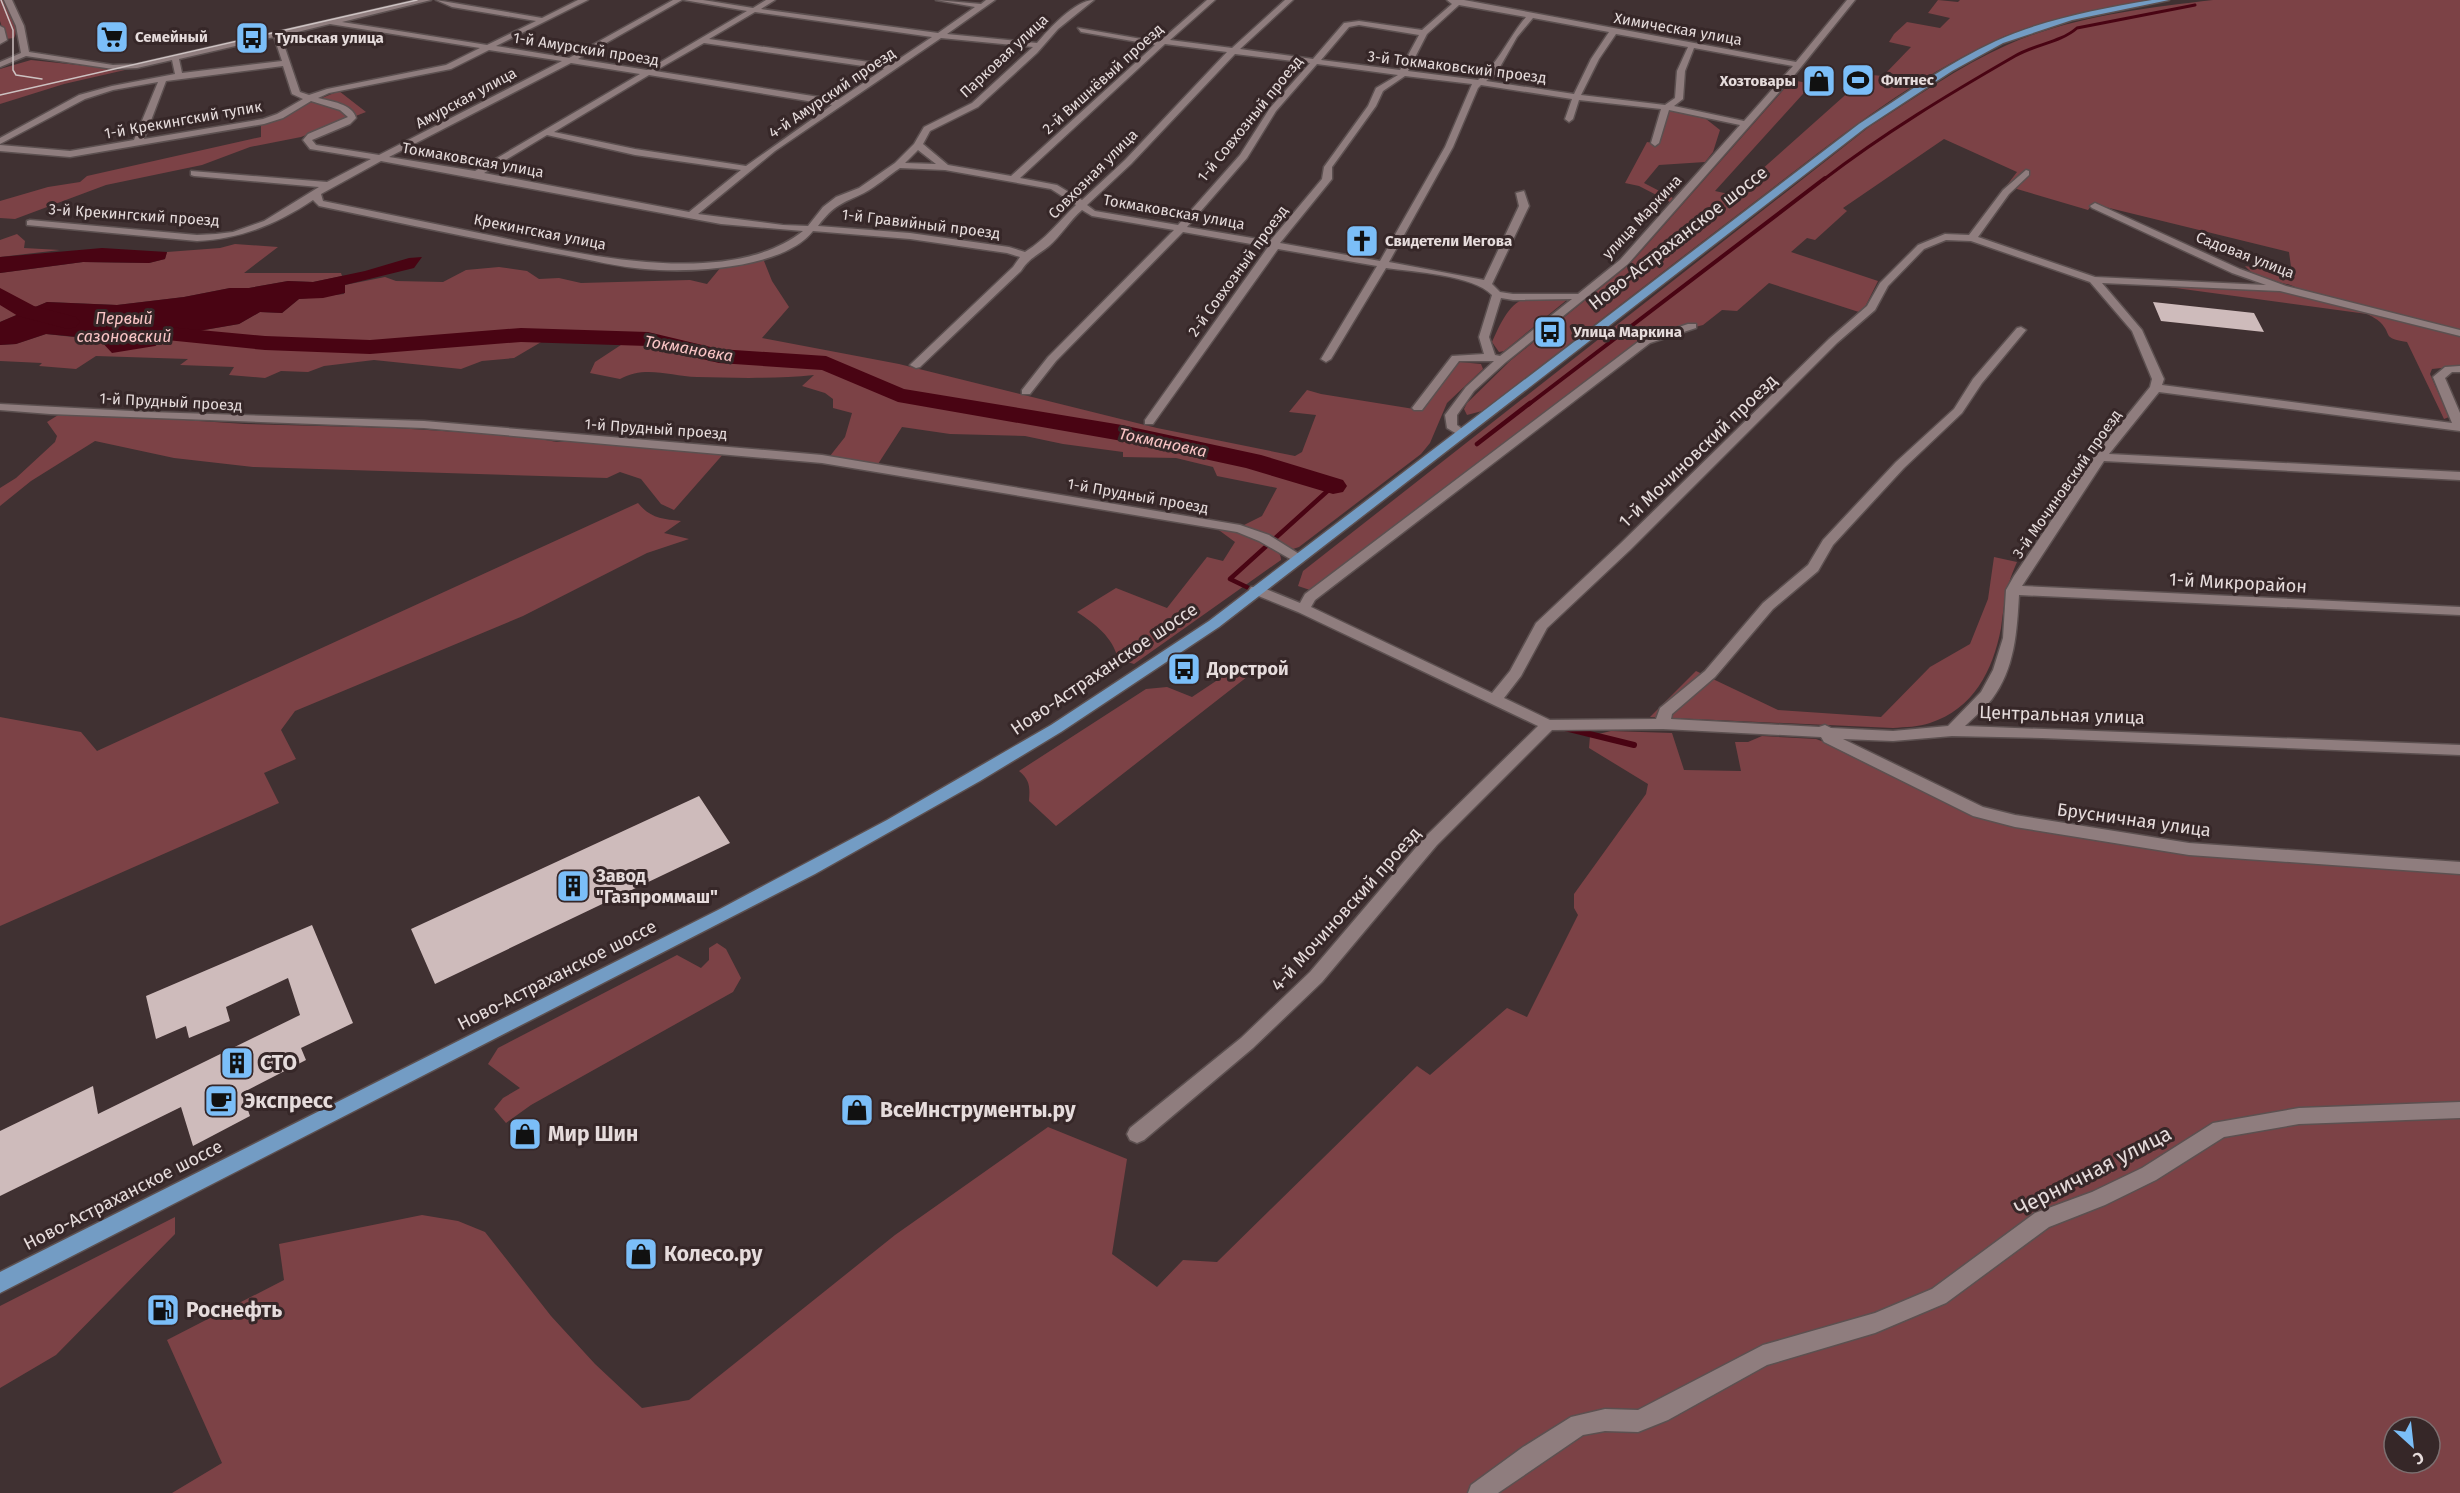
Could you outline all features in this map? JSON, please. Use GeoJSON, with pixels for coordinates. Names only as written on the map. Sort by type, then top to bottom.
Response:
{"type":"FeatureCollection","features":[{"type":"Feature","properties":{"kind":"main road","name":"Ново-Астраханское шоссе"},"geometry":{"type":"LineString","coordinates":[[0,1283],[762,896],[946,795],[1130,683],[1256,590],[1821,156],[1942,74],[1980,51],[2041,27],[2117,8],[2165,0]]}},
{"type":"Feature","properties":{"kind":"street"},"geometry":{"type":"LineString","coordinates":[[8,0],[20,26],[24,51]]}},
{"type":"Feature","properties":{"kind":"street"},"geometry":{"type":"LineString","coordinates":[[102,65],[146,58],[400,0]]}},
{"type":"Feature","properties":{"kind":"street"},"geometry":{"type":"LineString","coordinates":[[0,50],[24,51],[123,68],[427,0]]}},
{"type":"Feature","properties":{"kind":"street"},"geometry":{"type":"LineString","coordinates":[[440,0],[452,5],[543,20]]}},
{"type":"Feature","properties":{"kind":"street","name":"1-й Крекингский тупик"},"geometry":{"type":"LineString","coordinates":[[0,148],[64,154],[264,121],[280,116],[308,99],[327,91],[437,71],[584,0]]}},
{"type":"Feature","properties":{"kind":"street","name":"Амурская улица"},"geometry":{"type":"LineString","coordinates":[[235,236],[277,219],[328,185],[569,60],[678,0]]}},
{"type":"Feature","properties":{"kind":"street"},"geometry":{"type":"LineString","coordinates":[[688,0],[941,35],[1037,45]]}},
{"type":"Feature","properties":{"kind":"street"},"geometry":{"type":"LineString","coordinates":[[476,174],[771,0]]}},
{"type":"Feature","properties":{"kind":"street"},"geometry":{"type":"LineString","coordinates":[[940,0],[982,6]]}},
{"type":"Feature","properties":{"kind":"street","name":"4-й Амурский проезд"},"geometry":{"type":"LineString","coordinates":[[692,214],[745,168],[991,0]]}},
{"type":"Feature","properties":{"kind":"street","name":"Парковая улица"},"geometry":{"type":"LineString","coordinates":[[767,256],[785,249],[812,229],[826,209],[839,199],[862,190],[898,165],[918,145],[927,129],[975,105],[1069,14],[1090,0]]}},
{"type":"Feature","properties":{"kind":"street","name":"2-й Вишнёвый проезд"},"geometry":{"type":"LineString","coordinates":[[1014,178],[1033,158],[1073,125],[1210,0]]}},
{"type":"Feature","properties":{"kind":"street","name":"Совхозная улица"},"geometry":{"type":"LineString","coordinates":[[916,365],[1017,269],[1026,256],[1047,243],[1063,222],[1128,162],[1234,51],[1289,0]]}},
{"type":"Feature","properties":{"kind":"street","name":"Химическая улица"},"geometry":{"type":"LineString","coordinates":[[1446,0],[1798,65]]}},
{"type":"Feature","properties":{"kind":"street","name":"улица Маркина"},"geometry":{"type":"LineString","coordinates":[[1462,432],[1451,426],[1451,415],[1496,358],[1624,262],[1798,65],[1851,0]]}},
{"type":"Feature","properties":{"kind":"street","name":"2-й Совхозный проезд"},"geometry":{"type":"LineString","coordinates":[[1149,422],[1275,244],[1328,180],[1328,167],[1372,106],[1379,90],[1404,72],[1424,33],[1459,1]]}},
{"type":"Feature","properties":{"kind":"street"},"geometry":{"type":"LineString","coordinates":[[1326,359],[1449,147],[1474,87],[1493,72],[1514,36],[1531,16]]}},
{"type":"Feature","properties":{"kind":"street","name":"1-й Амурский проезд"},"geometry":{"type":"LineString","coordinates":[[330,22],[838,103]]}},
{"type":"Feature","properties":{"kind":"street","name":"1-й Совхозный проезд"},"geometry":{"type":"LineString","coordinates":[[1026,392],[1052,359],[1180,229],[1244,156],[1273,110],[1317,61],[1329,43],[1352,22],[1424,33]]}},
{"type":"Feature","properties":{"kind":"street"},"geometry":{"type":"LineString","coordinates":[[0,28],[3,40],[0,42]]}},
{"type":"Feature","properties":{"kind":"street","name":"3-й Токмаковский проезд"},"geometry":{"type":"LineString","coordinates":[[1081,30],[1162,43],[1404,72],[1464,83],[1481,83],[1518,90],[1681,109],[1745,124]]}},
{"type":"Feature","properties":{"kind":"street"},"geometry":{"type":"LineString","coordinates":[[1569,119],[1569,111],[1579,96],[1601,46],[1614,31]]}},
{"type":"Feature","properties":{"kind":"street"},"geometry":{"type":"LineString","coordinates":[[277,35],[296,94],[308,99]]}},
{"type":"Feature","properties":{"kind":"street"},"geometry":{"type":"LineString","coordinates":[[704,40],[892,68]]}},
{"type":"Feature","properties":{"kind":"street"},"geometry":{"type":"LineString","coordinates":[[1655,143],[1665,108],[1679,99],[1676,91],[1683,65],[1692,45]]}},
{"type":"Feature","properties":{"kind":"street"},"geometry":{"type":"LineString","coordinates":[[0,65],[24,51]]}},
{"type":"Feature","properties":{"kind":"street"},"geometry":{"type":"LineString","coordinates":[[175,58],[179,76]]}},
{"type":"Feature","properties":{"kind":"street"},"geometry":{"type":"LineString","coordinates":[[0,141],[44,119],[72,100],[112,88],[162,81],[179,76],[286,63]]}},
{"type":"Feature","properties":{"kind":"street"},"geometry":{"type":"LineString","coordinates":[[138,142],[162,81]]}},
{"type":"Feature","properties":{"kind":"street","name":"Токмаковская улица"},"geometry":{"type":"LineString","coordinates":[[308,99],[343,108],[351,113],[352,118],[311,136],[308,143],[313,147],[476,174],[759,226],[812,229]]}},
{"type":"Feature","properties":{"kind":"street"},"geometry":{"type":"LineString","coordinates":[[548,133],[634,152],[734,164],[745,168]]}},
{"type":"Feature","properties":{"kind":"street"},"geometry":{"type":"LineString","coordinates":[[918,145],[945,167]]}},
{"type":"Feature","properties":{"kind":"street"},"geometry":{"type":"LineString","coordinates":[[898,165],[945,167],[1014,178],[1062,190],[1080,203],[1081,207]]}},
{"type":"Feature","properties":{"kind":"street"},"geometry":{"type":"LineString","coordinates":[[194,173],[328,185]]}},
{"type":"Feature","properties":{"kind":"street"},"geometry":{"type":"LineString","coordinates":[[2026,173],[2006,192],[1971,238],[2094,280],[2250,290],[2282,288]]}},
{"type":"Feature","properties":{"kind":"street"},"geometry":{"type":"LineString","coordinates":[[1521,193],[1524,206],[1487,284],[1497,294],[1513,297],[1569,295],[1580,297]]}},
{"type":"Feature","properties":{"kind":"street","name":"Крекингская улица"},"geometry":{"type":"LineString","coordinates":[[316,194],[319,203],[361,213],[600,260],[687,267],[722,266],[767,256]]}},
{"type":"Feature","properties":{"kind":"street","name":"Садовая улица"},"geometry":{"type":"LineString","coordinates":[[2095,206],[2236,270],[2282,288],[2460,333]]}},
{"type":"Feature","properties":{"kind":"street","name":"Токмаковская улица"},"geometry":{"type":"LineString","coordinates":[[1081,207],[1092,213],[1275,244],[1487,284]]}},
{"type":"Feature","properties":{"kind":"street","name":"3-й Крекингский проезд"},"geometry":{"type":"LineString","coordinates":[[30,223],[197,238],[235,236]]}},
{"type":"Feature","properties":{"kind":"street","name":"1-й Гравийный проезд"},"geometry":{"type":"LineString","coordinates":[[812,229],[967,243],[1009,250],[1026,256]]}},
{"type":"Feature","properties":{"kind":"street","name":"1-й Мочиновский проезд"},"geometry":{"type":"LineString","coordinates":[[1494,700],[1516,672],[1541,626],[1625,547],[1833,341],[1871,308],[1884,285],[1922,247],[1938,239],[1957,236],[1971,238]]}},
{"type":"Feature","properties":{"kind":"street"},"geometry":{"type":"LineString","coordinates":[[2094,280],[2137,330],[2155,369],[2158,379],[2157,388],[2460,427]]}},
{"type":"Feature","properties":{"kind":"street"},"geometry":{"type":"LineString","coordinates":[[1418,408],[1456,358],[1496,358],[1484,337],[1497,294]]}},
{"type":"Feature","properties":{"kind":"street"},"geometry":{"type":"LineString","coordinates":[[1303,609],[1310,597],[1646,341],[1692,326]]}},
{"type":"Feature","properties":{"kind":"street"},"geometry":{"type":"LineString","coordinates":[[1663,724],[1665,712],[1710,674],[1768,606],[1813,568],[1828,543],[1900,465],[1958,411],[1977,381],[2021,330]]}},
{"type":"Feature","properties":{"kind":"street"},"geometry":{"type":"LineString","coordinates":[[2460,369],[2443,372],[2439,377],[2460,427]]}},
{"type":"Feature","properties":{"kind":"street","name":"3-й Мочиновский проезд"},"geometry":{"type":"LineString","coordinates":[[1952,731],[1987,696],[2000,670],[2010,638],[2013,590],[2100,457],[2157,388]]}},
{"type":"Feature","properties":{"kind":"street","name":"1-й Прудный проезд"},"geometry":{"type":"LineString","coordinates":[[0,407],[248,421],[402,423],[567,438],[603,438],[822,459],[1240,529],[1264,538],[1297,557]]}},
{"type":"Feature","properties":{"kind":"street"},"geometry":{"type":"LineString","coordinates":[[2100,457],[2460,476]]}},
{"type":"Feature","properties":{"kind":"street"},"geometry":{"type":"LineString","coordinates":[[1256,590],[1303,609],[1548,725]]}},
{"type":"Feature","properties":{"kind":"street","name":"1-й Микрорайон"},"geometry":{"type":"LineString","coordinates":[[2013,590],[2460,611]]}},
{"type":"Feature","properties":{"kind":"street","name":"Центральная улица"},"geometry":{"type":"LineString","coordinates":[[1548,725],[1663,724],[1825,730],[1893,736],[1952,731],[2460,750]]}},
{"type":"Feature","properties":{"kind":"street","name":"4-й Мочиновский проезд"},"geometry":{"type":"LineString","coordinates":[[1137,1134],[1247,1043],[1316,977],[1431,842],[1548,725]]}},
{"type":"Feature","properties":{"kind":"street","name":"Брусничная улица"},"geometry":{"type":"LineString","coordinates":[[1825,730],[1829,738],[1936,789],[1957,802],[1978,812],[2015,821],[2189,849],[2460,868]]}},
{"type":"Feature","properties":{"kind":"street","name":"Черничная улица"},"geometry":{"type":"LineString","coordinates":[[1479,1493],[1531,1455],[1579,1425],[1605,1420],[1638,1420],[1660,1412],[1763,1356],[1875,1323],[1939,1296],[2042,1220],[2098,1199],[2149,1174],[2220,1129],[2299,1116],[2460,1110]]}},
{"type":"Feature","properties":{"kind":"shaded area"},"geometry":{"type":"Polygon","coordinates":[[[0,0],[4,0],[13,19],[16,29],[14,38],[6,39],[0,21],[0,0]]]}},
{"type":"Feature","properties":{"kind":"shaded area"},"geometry":{"type":"Polygon","coordinates":[[[1938,0],[1958,2],[1960,0],[2147,0],[2089,11],[2012,33],[1961,57],[1930,75],[1839,137],[1482,411],[1467,415],[1464,409],[1467,403],[1510,361],[1630,264],[1792,80],[1812,84],[1715,191],[1733,195],[1852,89],[1859,90],[1872,75],[1883,76],[1911,47],[1889,42],[1907,22],[1940,28],[1950,18],[1928,13],[1938,0]]]}},
{"type":"Feature","properties":{"kind":"shaded area"},"geometry":{"type":"Polygon","coordinates":[[[2213,0],[2460,0],[2460,366],[2432,369],[2430,374],[2449,417],[2444,419],[2407,342],[2390,337],[2380,322],[2367,314],[2146,284],[2274,292],[2297,288],[2263,278],[2245,266],[2292,274],[2289,252],[2093,204],[2088,210],[2017,189],[2007,185],[2017,172],[1944,139],[1843,208],[1847,211],[1815,240],[1807,238],[1791,252],[1878,281],[1862,313],[1769,283],[1737,311],[1722,310],[1703,325],[1672,333],[1667,330],[1644,339],[1310,590],[1298,586],[1303,571],[1869,127],[1920,94],[1989,53],[2031,35],[2108,15],[2213,0]]]}},
{"type":"Feature","properties":{"kind":"shaded area"},"geometry":{"type":"Polygon","coordinates":[[[31,60],[116,69],[138,67],[64,84],[0,104],[0,69],[31,60]]]}},
{"type":"Feature","properties":{"kind":"shaded area"},"geometry":{"type":"Polygon","coordinates":[[[339,91],[366,112],[301,137],[250,147],[202,165],[106,185],[15,219],[0,218],[0,201],[48,187],[80,182],[87,176],[261,137],[261,123],[339,91]]]}},
{"type":"Feature","properties":{"kind":"shaded area"},"geometry":{"type":"Polygon","coordinates":[[[1672,109],[1701,115],[1720,130],[1713,152],[1705,162],[1659,165],[1644,183],[1673,198],[1670,202],[1639,186],[1625,183],[1647,142],[1658,144],[1668,111],[1672,109]]]}},
{"type":"Feature","properties":{"kind":"shaded area"},"geometry":{"type":"Polygon","coordinates":[[[17,234],[25,241],[24,248],[60,250],[0,257],[0,240],[17,234]]]}},
{"type":"Feature","properties":{"kind":"shaded area"},"geometry":{"type":"Polygon","coordinates":[[[235,244],[278,247],[244,273],[341,273],[342,276],[313,282],[288,281],[249,288],[230,288],[184,297],[117,305],[47,302],[0,322],[0,273],[83,262],[149,263],[165,259],[167,252],[220,248],[235,244]]]}},
{"type":"Feature","properties":{"kind":"shaded area"},"geometry":{"type":"Polygon","coordinates":[[[764,261],[772,281],[789,307],[762,338],[899,364],[1157,428],[1295,456],[1302,452],[1316,415],[1289,412],[1307,390],[1414,409],[1460,362],[1481,364],[1483,369],[1447,403],[1430,443],[1421,454],[1299,547],[1293,549],[1242,526],[1262,516],[1277,488],[1217,476],[1213,467],[1176,458],[1123,457],[1123,452],[1025,436],[950,434],[902,427],[878,464],[866,464],[830,456],[845,437],[852,413],[833,408],[833,399],[825,393],[802,386],[814,375],[726,378],[648,372],[620,379],[590,373],[595,362],[627,341],[548,338],[514,358],[482,361],[461,369],[374,360],[324,366],[308,372],[281,371],[265,378],[229,375],[234,367],[180,365],[188,359],[96,356],[76,369],[39,366],[42,363],[0,361],[0,345],[16,344],[46,334],[155,346],[169,336],[239,324],[260,312],[282,313],[299,299],[344,294],[345,285],[385,277],[396,281],[443,282],[466,270],[499,267],[527,271],[539,279],[559,278],[581,283],[690,280],[707,284],[721,267],[764,261]]]}},
{"type":"Feature","properties":{"kind":"shaded area"},"geometry":{"type":"Polygon","coordinates":[[[1525,298],[1568,299],[1504,351],[1499,352],[1492,342],[1498,329],[1513,306],[1525,298]]]}},
{"type":"Feature","properties":{"kind":"shaded area"},"geometry":{"type":"Polygon","coordinates":[[[63,412],[245,424],[396,428],[523,436],[557,442],[589,440],[674,446],[687,451],[725,452],[674,510],[661,504],[641,479],[620,472],[607,478],[253,467],[174,458],[95,441],[31,481],[0,506],[0,488],[16,478],[55,442],[57,436],[47,422],[63,412]]]}},
{"type":"Feature","properties":{"kind":"shaded area"},"geometry":{"type":"Polygon","coordinates":[[[638,503],[647,512],[657,517],[681,521],[664,533],[689,539],[647,553],[523,616],[295,711],[281,730],[296,759],[264,773],[279,803],[0,926],[0,717],[81,732],[97,751],[638,503]]]}},
{"type":"Feature","properties":{"kind":"shaded area"},"geometry":{"type":"Polygon","coordinates":[[[1216,528],[1265,543],[1279,554],[1281,560],[1134,664],[1118,659],[1108,638],[1097,626],[1077,612],[1116,588],[1167,608],[1207,557],[1223,561],[1235,542],[1216,528]]]}},
{"type":"Feature","properties":{"kind":"shaded area"},"geometry":{"type":"Polygon","coordinates":[[[1994,557],[2017,562],[2008,587],[1993,659],[1979,686],[1969,698],[1945,717],[1921,725],[1893,728],[1650,717],[1696,671],[1778,710],[1881,717],[1930,667],[1970,644],[1988,599],[1994,557]]]}},
{"type":"Feature","properties":{"kind":"shaded area"},"geometry":{"type":"Polygon","coordinates":[[[1242,668],[1252,673],[1056,826],[1029,801],[1028,784],[1019,771],[1146,689],[1167,687],[1192,697],[1228,673],[1242,668]]]}},
{"type":"Feature","properties":{"kind":"shaded area"},"geometry":{"type":"Polygon","coordinates":[[[1611,731],[1672,733],[1684,770],[1741,771],[1735,742],[1748,742],[1762,736],[1816,739],[1843,749],[1953,805],[2191,853],[2460,875],[2460,1493],[172,1493],[222,1463],[167,1340],[284,1280],[279,1244],[422,1215],[458,1221],[485,1232],[551,1316],[595,1364],[642,1408],[689,1400],[895,1235],[1048,1127],[1127,1159],[1112,1254],[1157,1287],[1183,1260],[1217,1262],[1417,1066],[1430,1075],[1507,1008],[1527,1017],[1578,915],[1574,908],[1574,894],[1646,794],[1648,784],[1589,748],[1590,736],[1611,731]]]}},
{"type":"Feature","properties":{"kind":"shaded area"},"geometry":{"type":"Polygon","coordinates":[[[717,943],[726,949],[741,978],[733,992],[531,1105],[506,1123],[494,1109],[503,1098],[520,1088],[488,1064],[498,1048],[677,955],[701,968],[709,960],[709,948],[717,943]]]}},
{"type":"Feature","properties":{"kind":"shaded area"},"geometry":{"type":"Polygon","coordinates":[[[175,1217],[175,1234],[56,1355],[0,1388],[0,1306],[175,1217]]]}},
{"type":"Feature","properties":{"kind":"water"},"geometry":{"type":"Polygon","coordinates":[[[102,248],[167,252],[165,259],[149,263],[83,262],[0,273],[0,257],[102,248]]]}},
{"type":"Feature","properties":{"kind":"water","name":"Первый сазоновский"},"geometry":{"type":"Polygon","coordinates":[[[422,257],[414,268],[345,285],[345,293],[323,298],[299,299],[282,313],[260,312],[239,324],[169,336],[155,346],[112,353],[99,339],[46,334],[16,344],[0,345],[0,322],[47,302],[117,305],[288,281],[313,282],[365,271],[409,258],[422,257]]]}},
{"type":"Feature","properties":{"kind":"building"},"geometry":{"type":"Polygon","coordinates":[[[2153,302],[2254,313],[2264,332],[2161,321],[2153,302]]]}},
{"type":"Feature","properties":{"kind":"building","name":"Завод \"Газпроммаш\""},"geometry":{"type":"Polygon","coordinates":[[[699,796],[730,843],[435,984],[411,929],[699,796]]]}},
{"type":"Feature","properties":{"kind":"building","name":"СТО"},"geometry":{"type":"Polygon","coordinates":[[[312,925],[353,1023],[301,1048],[306,1060],[242,1093],[250,1116],[193,1146],[181,1107],[0,1196],[0,1131],[93,1086],[98,1114],[300,1015],[288,978],[226,1007],[230,1021],[189,1038],[186,1026],[156,1039],[146,996],[312,925]]]}},
{"type":"Feature","properties":{"kind":"waterway"},"geometry":{"type":"LineString","coordinates":[[1823,180],[1869,146],[1917,115],[2023,52],[2063,37],[2077,28],[2195,5]]}},
{"type":"Feature","properties":{"kind":"waterway"},"geometry":{"type":"LineString","coordinates":[[1528,405],[1825,178]]}},
{"type":"Feature","properties":{"kind":"waterway","name":"Токмановка"},"geometry":{"type":"LineString","coordinates":[[0,295],[26,311],[68,322]]}},
{"type":"Feature","properties":{"kind":"waterway","name":"Токмановка"},"geometry":{"type":"LineString","coordinates":[[125,330],[265,343],[370,347],[521,335],[648,339],[719,356],[826,363],[898,395],[1122,433],[1252,461],[1333,486]]}},
{"type":"Feature","properties":{"kind":"waterway"},"geometry":{"type":"LineString","coordinates":[[1477,444],[1530,403]]}},
{"type":"Feature","properties":{"kind":"waterway"},"geometry":{"type":"LineString","coordinates":[[1255,591],[1230,579],[1333,486]]}},
{"type":"Feature","properties":{"kind":"waterway"},"geometry":{"type":"LineString","coordinates":[[1565,728],[1634,745]]}},
{"type":"Feature","properties":{"kind":"tram line"},"geometry":{"type":"LineString","coordinates":[[1,0],[13,30],[13,70],[16,75],[42,79]]}},
{"type":"Feature","properties":{"kind":"tram line"},"geometry":{"type":"LineString","coordinates":[[0,95],[417,0]]}},
{"type":"Feature","properties":{"kind":"place","name":"Семейный"},"geometry":{"type":"Point","coordinates":[112,37]}},
{"type":"Feature","properties":{"kind":"place","name":"Тульская улица"},"geometry":{"type":"Point","coordinates":[252,38]}},
{"type":"Feature","properties":{"kind":"place","name":"Фитнес"},"geometry":{"type":"Point","coordinates":[1858,80]}},
{"type":"Feature","properties":{"kind":"place","name":"Хозтовары"},"geometry":{"type":"Point","coordinates":[1819,81]}},
{"type":"Feature","properties":{"kind":"place","name":"Свидетели Иегова"},"geometry":{"type":"Point","coordinates":[1362,241]}},
{"type":"Feature","properties":{"kind":"place","name":"Улица Маркина"},"geometry":{"type":"Point","coordinates":[1550,332]}},
{"type":"Feature","properties":{"kind":"place","name":"Дорстрой"},"geometry":{"type":"Point","coordinates":[1184,669]}},
{"type":"Feature","properties":{"kind":"place","name":"Завод \"Газпроммаш\""},"geometry":{"type":"Point","coordinates":[573,886]}},
{"type":"Feature","properties":{"kind":"place","name":"СТО"},"geometry":{"type":"Point","coordinates":[237,1063]}},
{"type":"Feature","properties":{"kind":"place","name":"Экспресс"},"geometry":{"type":"Point","coordinates":[221,1101]}},
{"type":"Feature","properties":{"kind":"place","name":"ВсеИнструменты.ру"},"geometry":{"type":"Point","coordinates":[857,1110]}},
{"type":"Feature","properties":{"kind":"place","name":"Мир Шин"},"geometry":{"type":"Point","coordinates":[525,1134]}},
{"type":"Feature","properties":{"kind":"place","name":"Колесо.ру"},"geometry":{"type":"Point","coordinates":[641,1254]}},
{"type":"Feature","properties":{"kind":"place","name":"Роснефть"},"geometry":{"type":"Point","coordinates":[163,1310]}}]}
